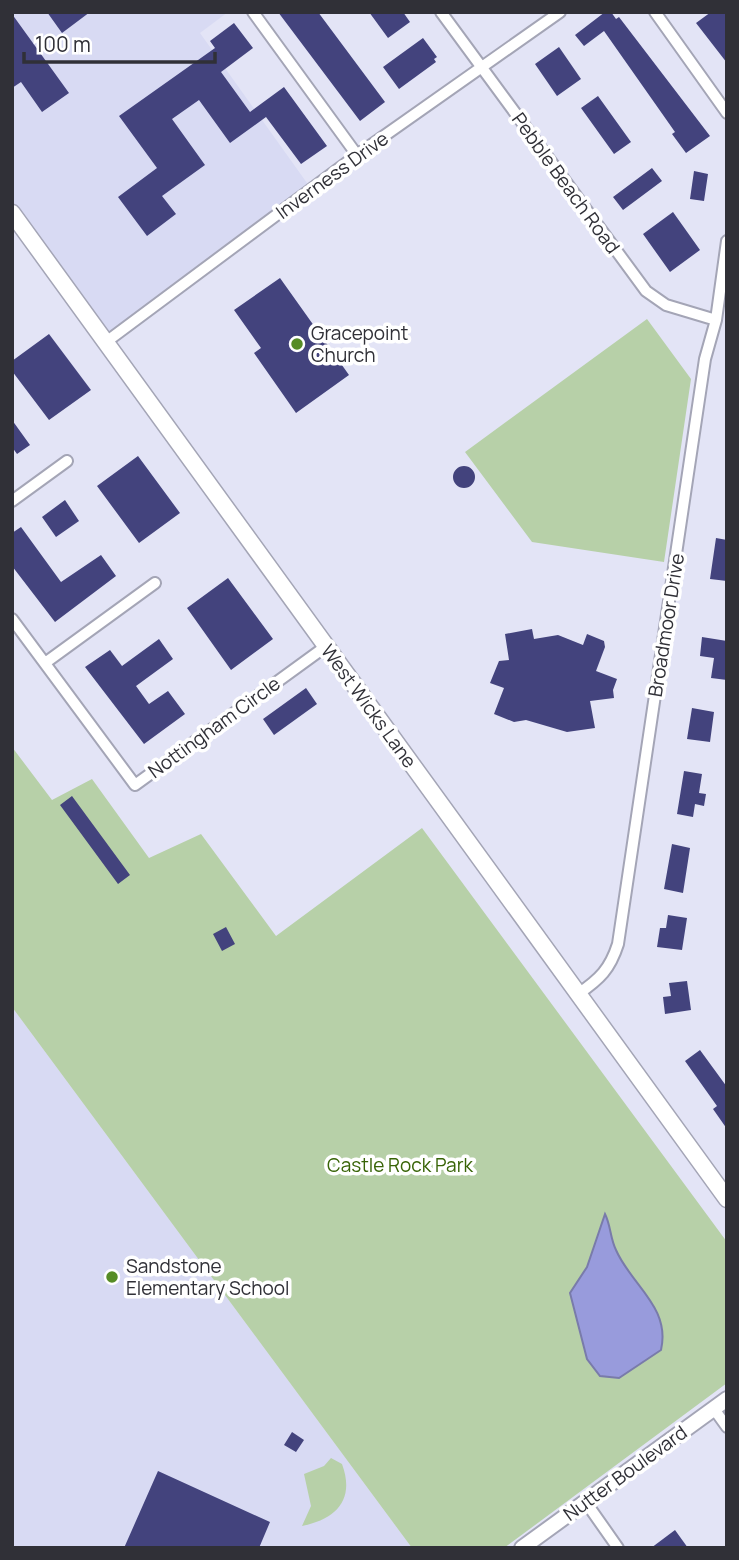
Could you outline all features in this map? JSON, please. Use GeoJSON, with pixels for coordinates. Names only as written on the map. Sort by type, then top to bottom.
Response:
{"type":"FeatureCollection","features":[{"type":"Feature","properties":{"kind":"main road","name":"West Wicks Lane"},"geometry":{"type":"LineString","coordinates":[[12,213],[727,1199]]}},
{"type":"Feature","properties":{"kind":"street"},"geometry":{"type":"LineString","coordinates":[[253,12],[357,155]]}},
{"type":"Feature","properties":{"kind":"street","name":"Pebble Beach Road"},"geometry":{"type":"LineString","coordinates":[[441,12],[646,290],[666,305],[716,320]]}},
{"type":"Feature","properties":{"kind":"street","name":"Inverness Drive"},"geometry":{"type":"LineString","coordinates":[[106,342],[357,155],[560,12]]}},
{"type":"Feature","properties":{"kind":"street"},"geometry":{"type":"LineString","coordinates":[[655,12],[727,114]]}},
{"type":"Feature","properties":{"kind":"street","name":"Broadmoor Drive"},"geometry":{"type":"LineString","coordinates":[[578,993],[601,978],[612,965],[618,944],[705,359],[716,320],[727,241]]}},
{"type":"Feature","properties":{"kind":"street"},"geometry":{"type":"LineString","coordinates":[[12,501],[67,461]]}},
{"type":"Feature","properties":{"kind":"street"},"geometry":{"type":"LineString","coordinates":[[45,663],[155,583]]}},
{"type":"Feature","properties":{"kind":"street","name":"Nottingham Circle"},"geometry":{"type":"LineString","coordinates":[[12,619],[135,785],[325,647]]}},
{"type":"Feature","properties":{"kind":"street","name":"Nutter Boulevard"},"geometry":{"type":"LineString","coordinates":[[523,1548],[727,1399]]}},
{"type":"Feature","properties":{"kind":"street"},"geometry":{"type":"LineString","coordinates":[[714,1409],[727,1427]]}},
{"type":"Feature","properties":{"kind":"street"},"geometry":{"type":"LineString","coordinates":[[585,1501],[618,1548]]}},
{"type":"Feature","properties":{"kind":"shaded area"},"geometry":{"type":"Polygon","coordinates":[[[12,12],[228,12],[200,33],[312,190],[106,342],[12,213],[12,12]]]}},
{"type":"Feature","properties":{"kind":"shaded area","name":"Sandstone Elementary School"},"geometry":{"type":"Polygon","coordinates":[[[12,1007],[412,1548],[12,1548],[12,1007]]]}},
{"type":"Feature","properties":{"kind":"green space"},"geometry":{"type":"Polygon","coordinates":[[[647,319],[691,379],[664,562],[532,542],[465,452],[647,319]]]}},
{"type":"Feature","properties":{"kind":"green space","name":"Castle Rock Park"},"geometry":{"type":"Polygon","coordinates":[[[12,747],[52,800],[92,779],[149,858],[201,834],[276,936],[422,828],[727,1242],[727,1383],[504,1548],[412,1548],[12,1007],[12,747]]]}},
{"type":"Feature","properties":{"kind":"green space"},"geometry":{"type":"Polygon","coordinates":[[[331,1458],[342,1464],[346,1487],[344,1497],[333,1513],[302,1526],[311,1506],[304,1474],[324,1466],[331,1458]]]}},
{"type":"Feature","properties":{"kind":"water"},"geometry":{"type":"Polygon","coordinates":[[[605,1214],[616,1250],[655,1309],[663,1335],[661,1350],[619,1378],[600,1376],[587,1359],[570,1293],[587,1267],[605,1214]]]}},
{"type":"Feature","properties":{"kind":"building"},"geometry":{"type":"Polygon","coordinates":[[[47,12],[90,12],[62,33],[47,12]]]}},
{"type":"Feature","properties":{"kind":"building"},"geometry":{"type":"Polygon","coordinates":[[[278,12],[318,12],[385,102],[360,121],[278,12]]]}},
{"type":"Feature","properties":{"kind":"building"},"geometry":{"type":"Polygon","coordinates":[[[369,12],[403,12],[410,22],[388,38],[369,12]]]}},
{"type":"Feature","properties":{"kind":"building"},"geometry":{"type":"Polygon","coordinates":[[[605,12],[611,12],[616,19],[619,17],[710,136],[686,153],[672,134],[675,132],[604,31],[584,46],[575,35],[605,12]]]}},
{"type":"Feature","properties":{"kind":"building"},"geometry":{"type":"Polygon","coordinates":[[[711,12],[727,12],[727,63],[696,23],[711,12]]]}},
{"type":"Feature","properties":{"kind":"building"},"geometry":{"type":"Polygon","coordinates":[[[12,14],[69,93],[42,112],[21,82],[12,88],[12,14]]]}},
{"type":"Feature","properties":{"kind":"building"},"geometry":{"type":"Polygon","coordinates":[[[234,23],[253,48],[221,72],[250,112],[284,87],[327,146],[301,164],[266,117],[230,143],[199,100],[172,119],[205,165],[162,196],[176,214],[147,236],[118,197],[157,168],[119,116],[215,48],[210,41],[234,23]]]}},
{"type":"Feature","properties":{"kind":"building"},"geometry":{"type":"Polygon","coordinates":[[[423,38],[437,57],[434,59],[436,62],[399,89],[383,67],[423,38]]]}},
{"type":"Feature","properties":{"kind":"building"},"geometry":{"type":"Polygon","coordinates":[[[559,47],[581,79],[557,96],[535,64],[559,47]]]}},
{"type":"Feature","properties":{"kind":"building"},"geometry":{"type":"Polygon","coordinates":[[[598,96],[631,142],[614,154],[581,108],[598,96]]]}},
{"type":"Feature","properties":{"kind":"building"},"geometry":{"type":"Polygon","coordinates":[[[652,168],[662,181],[623,210],[613,197],[652,168]]]}},
{"type":"Feature","properties":{"kind":"building"},"geometry":{"type":"Polygon","coordinates":[[[694,171],[708,174],[704,201],[690,199],[694,171]]]}},
{"type":"Feature","properties":{"kind":"building"},"geometry":{"type":"Polygon","coordinates":[[[673,212],[700,250],[670,272],[643,234],[673,212]]]}},
{"type":"Feature","properties":{"kind":"building"},"geometry":{"type":"Polygon","coordinates":[[[280,278],[349,375],[296,413],[254,353],[261,348],[234,310],[280,278]]]}},
{"type":"Feature","properties":{"kind":"building"},"geometry":{"type":"Polygon","coordinates":[[[49,334],[91,390],[49,420],[12,371],[12,361],[49,334]]]}},
{"type":"Feature","properties":{"kind":"building"},"geometry":{"type":"Polygon","coordinates":[[[12,420],[30,445],[17,454],[12,447],[12,420]]]}},
{"type":"Feature","properties":{"kind":"building"},"geometry":{"type":"Polygon","coordinates":[[[138,456],[180,513],[139,543],[97,486],[138,456]]]}},
{"type":"Feature","properties":{"kind":"building"},"geometry":{"type":"Polygon","coordinates":[[[464,466],[472,469],[475,477],[472,485],[464,488],[456,485],[453,477],[456,469],[464,466]]]}},
{"type":"Feature","properties":{"kind":"building"},"geometry":{"type":"Polygon","coordinates":[[[65,500],[79,521],[56,537],[42,517],[65,500]]]}},
{"type":"Feature","properties":{"kind":"building"},"geometry":{"type":"Polygon","coordinates":[[[21,527],[61,582],[101,555],[116,576],[55,622],[12,566],[12,533],[21,527]]]}},
{"type":"Feature","properties":{"kind":"building"},"geometry":{"type":"Polygon","coordinates":[[[716,538],[727,540],[727,581],[710,579],[716,538]]]}},
{"type":"Feature","properties":{"kind":"building"},"geometry":{"type":"Polygon","coordinates":[[[228,578],[273,639],[231,670],[187,608],[228,578]]]}},
{"type":"Feature","properties":{"kind":"building"},"geometry":{"type":"Polygon","coordinates":[[[532,629],[534,639],[558,635],[583,645],[587,634],[604,641],[605,647],[596,671],[617,679],[613,690],[614,698],[590,701],[595,728],[567,732],[526,720],[514,722],[494,714],[504,688],[490,683],[499,661],[509,660],[505,634],[532,629]]]}},
{"type":"Feature","properties":{"kind":"building"},"geometry":{"type":"Polygon","coordinates":[[[702,637],[727,641],[727,680],[711,678],[714,658],[700,656],[702,637]]]}},
{"type":"Feature","properties":{"kind":"building"},"geometry":{"type":"Polygon","coordinates":[[[159,639],[173,659],[136,686],[149,704],[168,691],[185,714],[144,744],[85,667],[110,650],[122,666],[159,639]]]}},
{"type":"Feature","properties":{"kind":"building"},"geometry":{"type":"Polygon","coordinates":[[[306,688],[317,704],[274,735],[263,719],[306,688]]]}},
{"type":"Feature","properties":{"kind":"building"},"geometry":{"type":"Polygon","coordinates":[[[692,708],[714,712],[710,742],[687,739],[692,708]]]}},
{"type":"Feature","properties":{"kind":"building"},"geometry":{"type":"Polygon","coordinates":[[[684,771],[702,774],[699,793],[706,794],[704,806],[695,804],[693,817],[677,814],[684,771]]]}},
{"type":"Feature","properties":{"kind":"building"},"geometry":{"type":"Polygon","coordinates":[[[72,796],[130,875],[118,884],[60,805],[72,796]]]}},
{"type":"Feature","properties":{"kind":"building"},"geometry":{"type":"Polygon","coordinates":[[[672,844],[690,848],[683,893],[664,889],[672,844]]]}},
{"type":"Feature","properties":{"kind":"building"},"geometry":{"type":"Polygon","coordinates":[[[668,915],[687,918],[682,950],[657,947],[660,928],[666,928],[668,915]]]}},
{"type":"Feature","properties":{"kind":"building"},"geometry":{"type":"Polygon","coordinates":[[[226,927],[235,944],[222,951],[213,934],[226,927]]]}},
{"type":"Feature","properties":{"kind":"building"},"geometry":{"type":"Polygon","coordinates":[[[687,981],[691,1010],[665,1014],[663,997],[671,996],[669,983],[687,981]]]}},
{"type":"Feature","properties":{"kind":"building"},"geometry":{"type":"Polygon","coordinates":[[[700,1050],[727,1087],[727,1129],[713,1109],[717,1106],[685,1061],[700,1050]]]}},
{"type":"Feature","properties":{"kind":"building"},"geometry":{"type":"Polygon","coordinates":[[[292,1432],[304,1440],[296,1452],[284,1445],[292,1432]]]}},
{"type":"Feature","properties":{"kind":"building"},"geometry":{"type":"Polygon","coordinates":[[[158,1471],[270,1522],[259,1548],[124,1548],[158,1471]]]}},
{"type":"Feature","properties":{"kind":"building"},"geometry":{"type":"Polygon","coordinates":[[[675,1530],[688,1548],[651,1548],[675,1530]]]}},
{"type":"Feature","properties":{"kind":"place","name":"Gracepoint Church"},"geometry":{"type":"Point","coordinates":[297,344]}},
{"type":"Feature","properties":{"kind":"place","name":"Sandstone Elementary School"},"geometry":{"type":"Point","coordinates":[112,1277]}}]}
